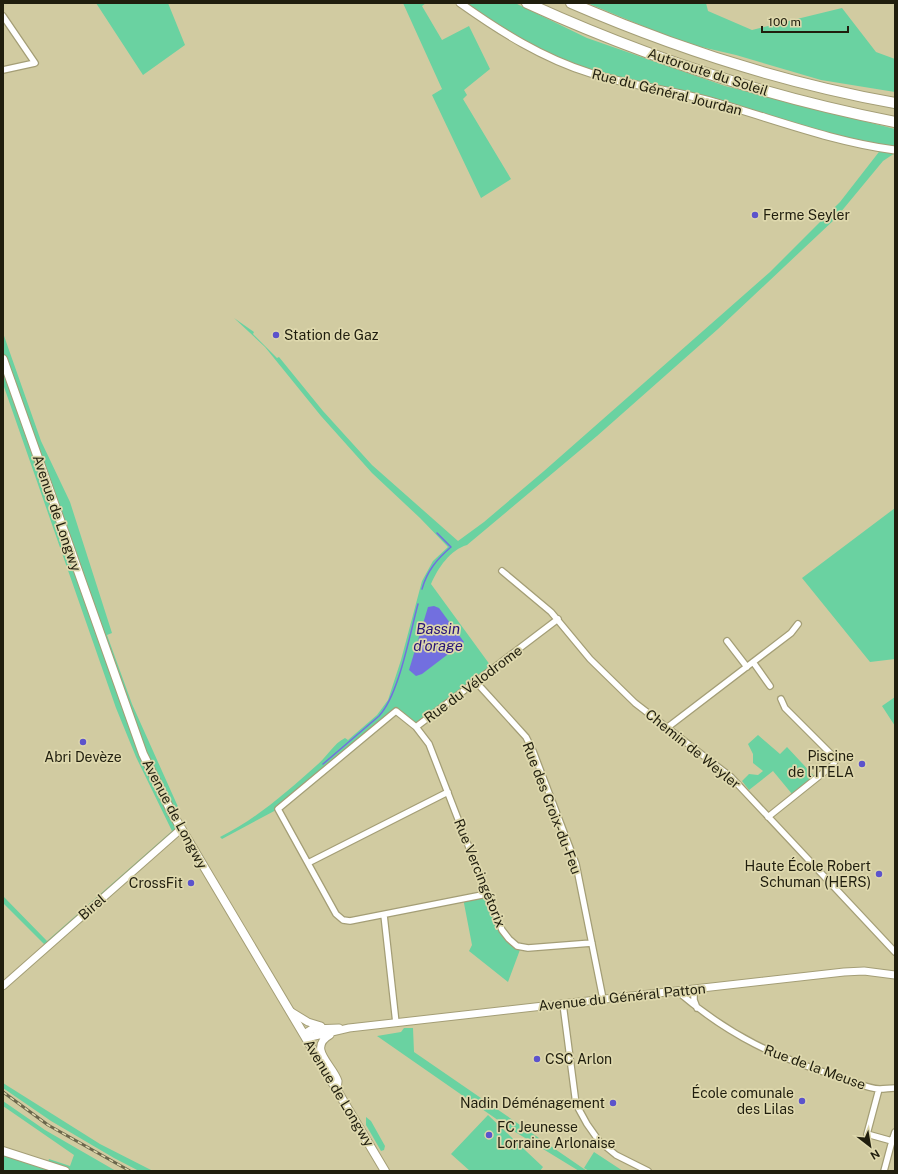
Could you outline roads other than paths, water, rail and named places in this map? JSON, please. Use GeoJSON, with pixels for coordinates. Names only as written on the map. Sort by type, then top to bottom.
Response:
{"type":"FeatureCollection","features":[{"type":"Feature","properties":{"kind":"highway","name":"Autoroute du Soleil"},"geometry":{"type":"LineString","coordinates":[[527,3],[608,38],[711,75],[817,105],[895,122]]}},
{"type":"Feature","properties":{"kind":"highway","name":"Autoroute du Soleil"},"geometry":{"type":"LineString","coordinates":[[571,3],[666,42],[732,63],[819,87],[895,103]]}},
{"type":"Feature","properties":{"kind":"main road","name":"Rue du Général Jourdan"},"geometry":{"type":"LineString","coordinates":[[460,3],[514,40],[566,65],[618,80],[712,101],[828,136],[891,149]]}},
{"type":"Feature","properties":{"kind":"main road","name":"Avenue de Longwy"},"geometry":{"type":"LineString","coordinates":[[3,359],[143,754],[181,829],[385,1171]]}},
{"type":"Feature","properties":{"kind":"main road","name":"Birel"},"geometry":{"type":"LineString","coordinates":[[3,986],[181,829]]}},
{"type":"Feature","properties":{"kind":"main road","name":"Avenue du Général Patton"},"geometry":{"type":"LineString","coordinates":[[349,1028],[844,972],[864,971],[895,975]]}},
{"type":"Feature","properties":{"kind":"main road"},"geometry":{"type":"LineString","coordinates":[[290,1011],[308,1022],[323,1027]]}},
{"type":"Feature","properties":{"kind":"main road"},"geometry":{"type":"LineString","coordinates":[[305,1036],[312,1029],[323,1027],[349,1028]]}},
{"type":"Feature","properties":{"kind":"main road"},"geometry":{"type":"LineString","coordinates":[[305,1036],[349,1028]]}},
{"type":"Feature","properties":{"kind":"main road"},"geometry":{"type":"LineString","coordinates":[[337,1090],[338,1081],[320,1051],[320,1044],[328,1036],[349,1028]]}},
{"type":"Feature","properties":{"kind":"main road"},"geometry":{"type":"LineString","coordinates":[[3,1152],[65,1171]]}},
{"type":"Feature","properties":{"kind":"street"},"geometry":{"type":"LineString","coordinates":[[3,16],[35,63],[3,70]]}},
{"type":"Feature","properties":{"kind":"street","name":"Chemin de Weyler"},"geometry":{"type":"LineString","coordinates":[[502,571],[545,606],[558,619],[590,659],[636,703],[731,777],[895,952]]}},
{"type":"Feature","properties":{"kind":"street","name":"Rue du Vélodrome"},"geometry":{"type":"LineString","coordinates":[[308,863],[278,808],[396,711],[416,727],[558,619]]}},
{"type":"Feature","properties":{"kind":"street"},"geometry":{"type":"LineString","coordinates":[[668,727],[791,633],[798,624]]}},
{"type":"Feature","properties":{"kind":"street"},"geometry":{"type":"LineString","coordinates":[[727,641],[747,667]]}},
{"type":"Feature","properties":{"kind":"street"},"geometry":{"type":"LineString","coordinates":[[753,662],[770,686]]}},
{"type":"Feature","properties":{"kind":"street","name":"Rue des Croix-du-Feu"},"geometry":{"type":"LineString","coordinates":[[476,682],[526,737],[533,751],[576,864],[603,999]]}},
{"type":"Feature","properties":{"kind":"street"},"geometry":{"type":"LineString","coordinates":[[768,817],[833,765],[835,761],[832,755],[785,708],[781,699]]}},
{"type":"Feature","properties":{"kind":"street","name":"Rue Vercingétorix"},"geometry":{"type":"LineString","coordinates":[[416,727],[429,744],[487,894],[502,930],[509,939],[517,946],[528,948],[592,943]]}},
{"type":"Feature","properties":{"kind":"street"},"geometry":{"type":"LineString","coordinates":[[448,792],[308,863],[336,914],[342,920],[350,921],[384,915],[487,894]]}},
{"type":"Feature","properties":{"kind":"street"},"geometry":{"type":"LineString","coordinates":[[384,915],[396,1023]]}},
{"type":"Feature","properties":{"kind":"street"},"geometry":{"type":"LineString","coordinates":[[694,989],[694,1000],[697,1008]]}},
{"type":"Feature","properties":{"kind":"street","name":"Rue de la Meuse"},"geometry":{"type":"LineString","coordinates":[[677,991],[697,1008],[740,1037],[766,1050],[803,1066],[879,1089],[895,1088]]}},
{"type":"Feature","properties":{"kind":"street"},"geometry":{"type":"LineString","coordinates":[[563,1004],[576,1104],[587,1124],[600,1141],[616,1155],[648,1171]]}},
{"type":"Feature","properties":{"kind":"street"},"geometry":{"type":"LineString","coordinates":[[879,1089],[867,1134],[892,1141]]}},
{"type":"Feature","properties":{"kind":"street"},"geometry":{"type":"LineString","coordinates":[[884,1171],[895,1132]]}},
{"type":"Feature","properties":{"kind":"water","name":"Bassin d'orage"},"geometry":{"type":"Polygon","coordinates":[[[434,606],[439,608],[464,642],[422,674],[416,676],[409,670],[428,607],[434,606]]]}},
{"type":"Feature","properties":{"kind":"waterway"},"geometry":{"type":"LineString","coordinates":[[422,589],[433,566],[451,547],[437,533]]}},
{"type":"Feature","properties":{"kind":"waterway"},"geometry":{"type":"LineString","coordinates":[[323,764],[379,716],[386,706],[398,679],[418,604]]}},
{"type":"Feature","properties":{"kind":"railway"},"geometry":{"type":"LineString","coordinates":[[3,1092],[48,1125],[130,1171]]}},
{"type":"Feature","properties":{"kind":"place","name":"Ferme Seyler"},"geometry":{"type":"Point","coordinates":[755,215]}},
{"type":"Feature","properties":{"kind":"place","name":"Station de Gaz"},"geometry":{"type":"Point","coordinates":[276,335]}},
{"type":"Feature","properties":{"kind":"place","name":"Abri Devèze"},"geometry":{"type":"Point","coordinates":[83,742]}},
{"type":"Feature","properties":{"kind":"place","name":"Piscine de l'ITELA"},"geometry":{"type":"Point","coordinates":[862,764]}},
{"type":"Feature","properties":{"kind":"place","name":"Haute École Robert Schuman (HERS)"},"geometry":{"type":"Point","coordinates":[879,874]}},
{"type":"Feature","properties":{"kind":"place","name":"CrossFit"},"geometry":{"type":"Point","coordinates":[191,883]}},
{"type":"Feature","properties":{"kind":"place","name":"CSC Arlon"},"geometry":{"type":"Point","coordinates":[537,1059]}},
{"type":"Feature","properties":{"kind":"place","name":"École comunale des Lilas"},"geometry":{"type":"Point","coordinates":[802,1101]}},
{"type":"Feature","properties":{"kind":"place","name":"Nadin Déménagement"},"geometry":{"type":"Point","coordinates":[613,1103]}},
{"type":"Feature","properties":{"kind":"place","name":"FC Jeunesse Lorraine Arlonaise"},"geometry":{"type":"Point","coordinates":[489,1135]}}]}
